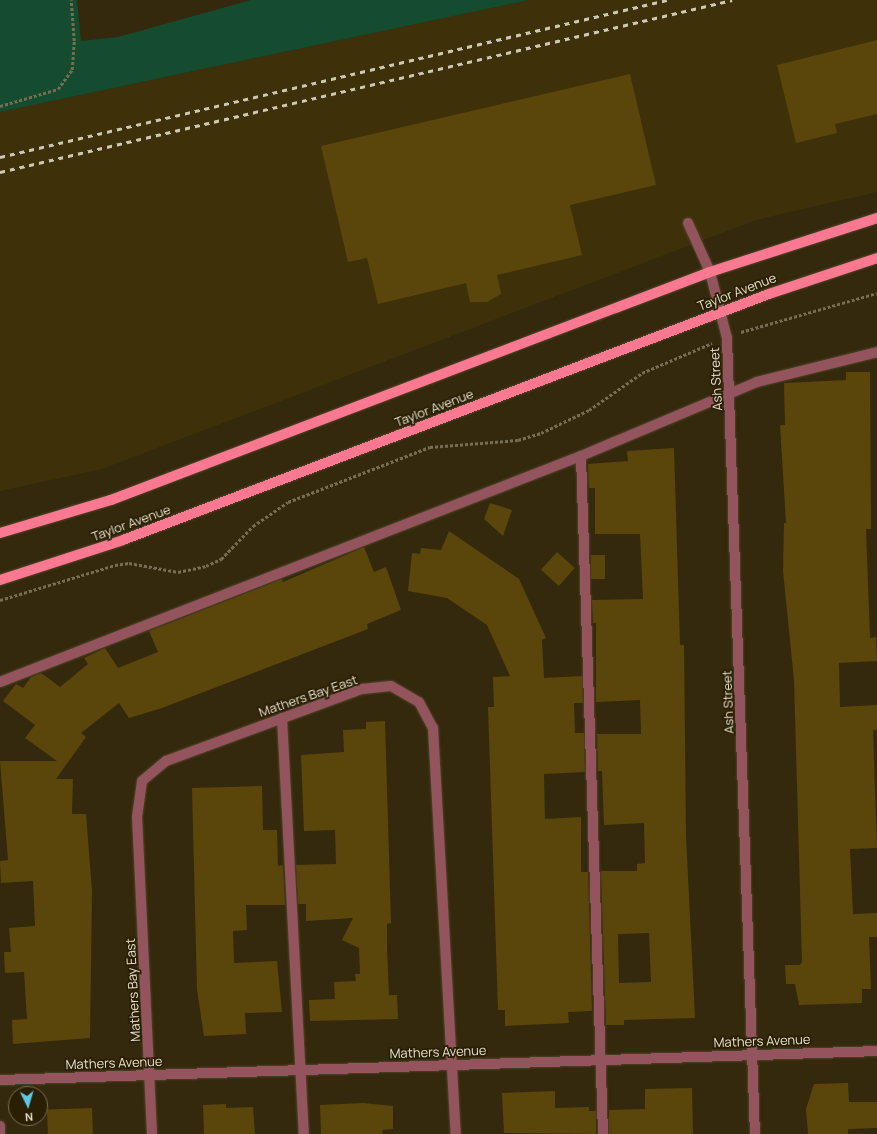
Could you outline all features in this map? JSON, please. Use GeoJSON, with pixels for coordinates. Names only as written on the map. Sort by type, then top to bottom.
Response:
{"type":"FeatureCollection","features":[{"type":"Feature","properties":{"kind":"main road","name":"Taylor Avenue"},"geometry":{"type":"LineString","coordinates":[[0,533],[69,514],[318,424],[710,272],[877,218]]}},
{"type":"Feature","properties":{"kind":"main road","name":"Taylor Avenue"},"geometry":{"type":"LineString","coordinates":[[0,580],[123,540],[720,312],[877,258]]}},
{"type":"Feature","properties":{"kind":"street","name":"Ash Street"},"geometry":{"type":"LineString","coordinates":[[688,224],[710,272],[727,338],[755,1134]]}},
{"type":"Feature","properties":{"kind":"street"},"geometry":{"type":"LineString","coordinates":[[0,682],[581,456],[730,392],[757,382],[877,352]]}},
{"type":"Feature","properties":{"kind":"street"},"geometry":{"type":"LineString","coordinates":[[581,456],[602,1134]]}},
{"type":"Feature","properties":{"kind":"street","name":"Mathers Bay East"},"geometry":{"type":"LineString","coordinates":[[152,1134],[137,817],[142,781],[166,761],[362,689],[391,686],[419,702],[429,714],[433,734],[454,1064],[456,1134]]}},
{"type":"Feature","properties":{"kind":"street"},"geometry":{"type":"LineString","coordinates":[[282,718],[302,1069],[304,1134]]}},
{"type":"Feature","properties":{"kind":"street","name":"Mathers Avenue"},"geometry":{"type":"LineString","coordinates":[[0,1080],[877,1051]]}},
{"type":"Feature","properties":{"kind":"street"},"geometry":{"type":"LineString","coordinates":[[0,1126],[0,1134]]}},
{"type":"Feature","properties":{"kind":"path"},"geometry":{"type":"LineString","coordinates":[[0,106],[58,89],[72,70],[74,41],[71,0]]}},
{"type":"Feature","properties":{"kind":"path"},"geometry":{"type":"LineString","coordinates":[[0,600],[115,565],[129,563],[178,572],[206,566],[221,559],[253,526],[288,502],[430,447],[518,440],[541,433],[589,410],[642,373],[727,338],[792,315],[877,293]]}},
{"type":"Feature","properties":{"kind":"shaded area"},"geometry":{"type":"Polygon","coordinates":[[[529,0],[877,0],[877,192],[756,220],[102,469],[0,491],[0,112],[529,0]]]}},
{"type":"Feature","properties":{"kind":"green space"},"geometry":{"type":"Polygon","coordinates":[[[0,0],[77,0],[81,41],[118,37],[251,0],[529,0],[0,112],[0,0]]]}},
{"type":"Feature","properties":{"kind":"building"},"geometry":{"type":"Polygon","coordinates":[[[877,40],[877,114],[835,124],[837,133],[796,143],[777,65],[877,40]]]}},
{"type":"Feature","properties":{"kind":"building"},"geometry":{"type":"Polygon","coordinates":[[[630,74],[656,185],[570,205],[582,255],[497,275],[501,294],[487,302],[470,302],[466,283],[378,304],[367,258],[348,262],[321,146],[630,74]]]}},
{"type":"Feature","properties":{"kind":"building"},"geometry":{"type":"Polygon","coordinates":[[[846,372],[870,372],[871,529],[866,529],[870,638],[876,637],[877,661],[839,663],[840,707],[877,705],[877,730],[873,730],[877,848],[850,849],[853,914],[877,913],[877,937],[869,937],[871,989],[862,989],[862,1003],[799,1005],[795,984],[786,984],[785,965],[800,965],[802,962],[794,680],[783,571],[784,523],[786,523],[780,425],[785,425],[784,383],[846,380],[846,372]]]}},
{"type":"Feature","properties":{"kind":"building"},"geometry":{"type":"Polygon","coordinates":[[[674,448],[680,645],[684,645],[686,836],[695,1018],[624,1020],[624,1025],[606,1025],[601,871],[637,871],[637,864],[645,863],[644,823],[604,825],[602,771],[598,771],[597,734],[641,734],[640,700],[596,702],[596,623],[593,623],[592,600],[643,599],[640,534],[595,534],[595,488],[589,488],[588,464],[628,461],[627,451],[674,448]],[[649,933],[618,934],[619,983],[651,982],[649,933]]]}},
{"type":"Feature","properties":{"kind":"building"},"geometry":{"type":"Polygon","coordinates":[[[490,503],[512,510],[503,536],[484,519],[490,503]]]}},
{"type":"Feature","properties":{"kind":"building"},"geometry":{"type":"Polygon","coordinates":[[[449,531],[519,579],[546,638],[542,640],[544,678],[582,676],[583,703],[574,703],[575,733],[584,733],[585,772],[544,774],[545,819],[581,817],[581,872],[588,872],[592,1011],[568,1012],[569,1023],[505,1026],[505,1010],[498,1010],[488,707],[494,707],[493,677],[510,676],[487,625],[447,598],[408,591],[412,553],[420,554],[421,548],[441,550],[449,531]]]}},
{"type":"Feature","properties":{"kind":"building"},"geometry":{"type":"Polygon","coordinates":[[[364,547],[374,572],[386,567],[401,610],[367,624],[368,629],[162,708],[129,718],[119,703],[81,733],[86,737],[56,779],[73,779],[72,814],[86,814],[92,891],[90,1038],[13,1044],[12,1020],[27,1019],[24,972],[5,973],[4,952],[11,952],[9,928],[35,926],[33,881],[1,883],[0,861],[8,860],[0,761],[57,761],[25,738],[35,725],[3,701],[16,684],[23,688],[31,677],[41,673],[60,687],[88,664],[84,658],[105,648],[118,668],[158,652],[149,631],[282,579],[283,582],[364,547]]]}},
{"type":"Feature","properties":{"kind":"building"},"geometry":{"type":"Polygon","coordinates":[[[557,552],[575,568],[559,586],[541,570],[557,552]]]}},
{"type":"Feature","properties":{"kind":"building"},"geometry":{"type":"Polygon","coordinates":[[[591,555],[605,555],[605,579],[591,579],[591,555]]]}},
{"type":"Feature","properties":{"kind":"building"},"geometry":{"type":"Polygon","coordinates":[[[385,721],[391,923],[387,924],[389,995],[397,995],[398,1019],[310,1021],[309,1000],[335,999],[334,982],[356,981],[355,974],[360,974],[359,948],[342,940],[353,918],[306,921],[306,904],[298,904],[296,865],[336,864],[335,830],[304,831],[301,755],[344,752],[343,730],[366,729],[366,722],[385,721]]]}},
{"type":"Feature","properties":{"kind":"building"},"geometry":{"type":"Polygon","coordinates":[[[262,786],[263,830],[277,830],[278,866],[283,865],[285,905],[246,905],[247,930],[233,931],[234,963],[277,961],[282,1012],[245,1013],[246,1034],[204,1036],[197,990],[192,788],[262,786]]]}},
{"type":"Feature","properties":{"kind":"building"},"geometry":{"type":"Polygon","coordinates":[[[848,1083],[849,1102],[877,1102],[877,1128],[848,1129],[848,1134],[808,1134],[806,1109],[814,1084],[848,1083]]]}},
{"type":"Feature","properties":{"kind":"building"},"geometry":{"type":"Polygon","coordinates":[[[692,1088],[693,1134],[609,1134],[609,1110],[645,1109],[645,1089],[692,1088]]]}},
{"type":"Feature","properties":{"kind":"building"},"geometry":{"type":"Polygon","coordinates":[[[555,1091],[555,1108],[589,1107],[589,1111],[596,1111],[596,1134],[504,1133],[502,1093],[555,1091]]]}},
{"type":"Feature","properties":{"kind":"building"},"geometry":{"type":"Polygon","coordinates":[[[363,1103],[393,1106],[393,1129],[382,1130],[383,1134],[321,1134],[320,1105],[363,1103]]]}},
{"type":"Feature","properties":{"kind":"building"},"geometry":{"type":"Polygon","coordinates":[[[226,1104],[226,1108],[253,1107],[255,1134],[204,1134],[203,1105],[226,1104]]]}},
{"type":"Feature","properties":{"kind":"building"},"geometry":{"type":"Polygon","coordinates":[[[92,1108],[93,1134],[48,1134],[48,1110],[92,1108]]]}},
{"type":"Feature","properties":{"kind":"railway"},"geometry":{"type":"LineString","coordinates":[[0,157],[667,0]]}},
{"type":"Feature","properties":{"kind":"railway"},"geometry":{"type":"LineString","coordinates":[[0,172],[732,0]]}}]}
